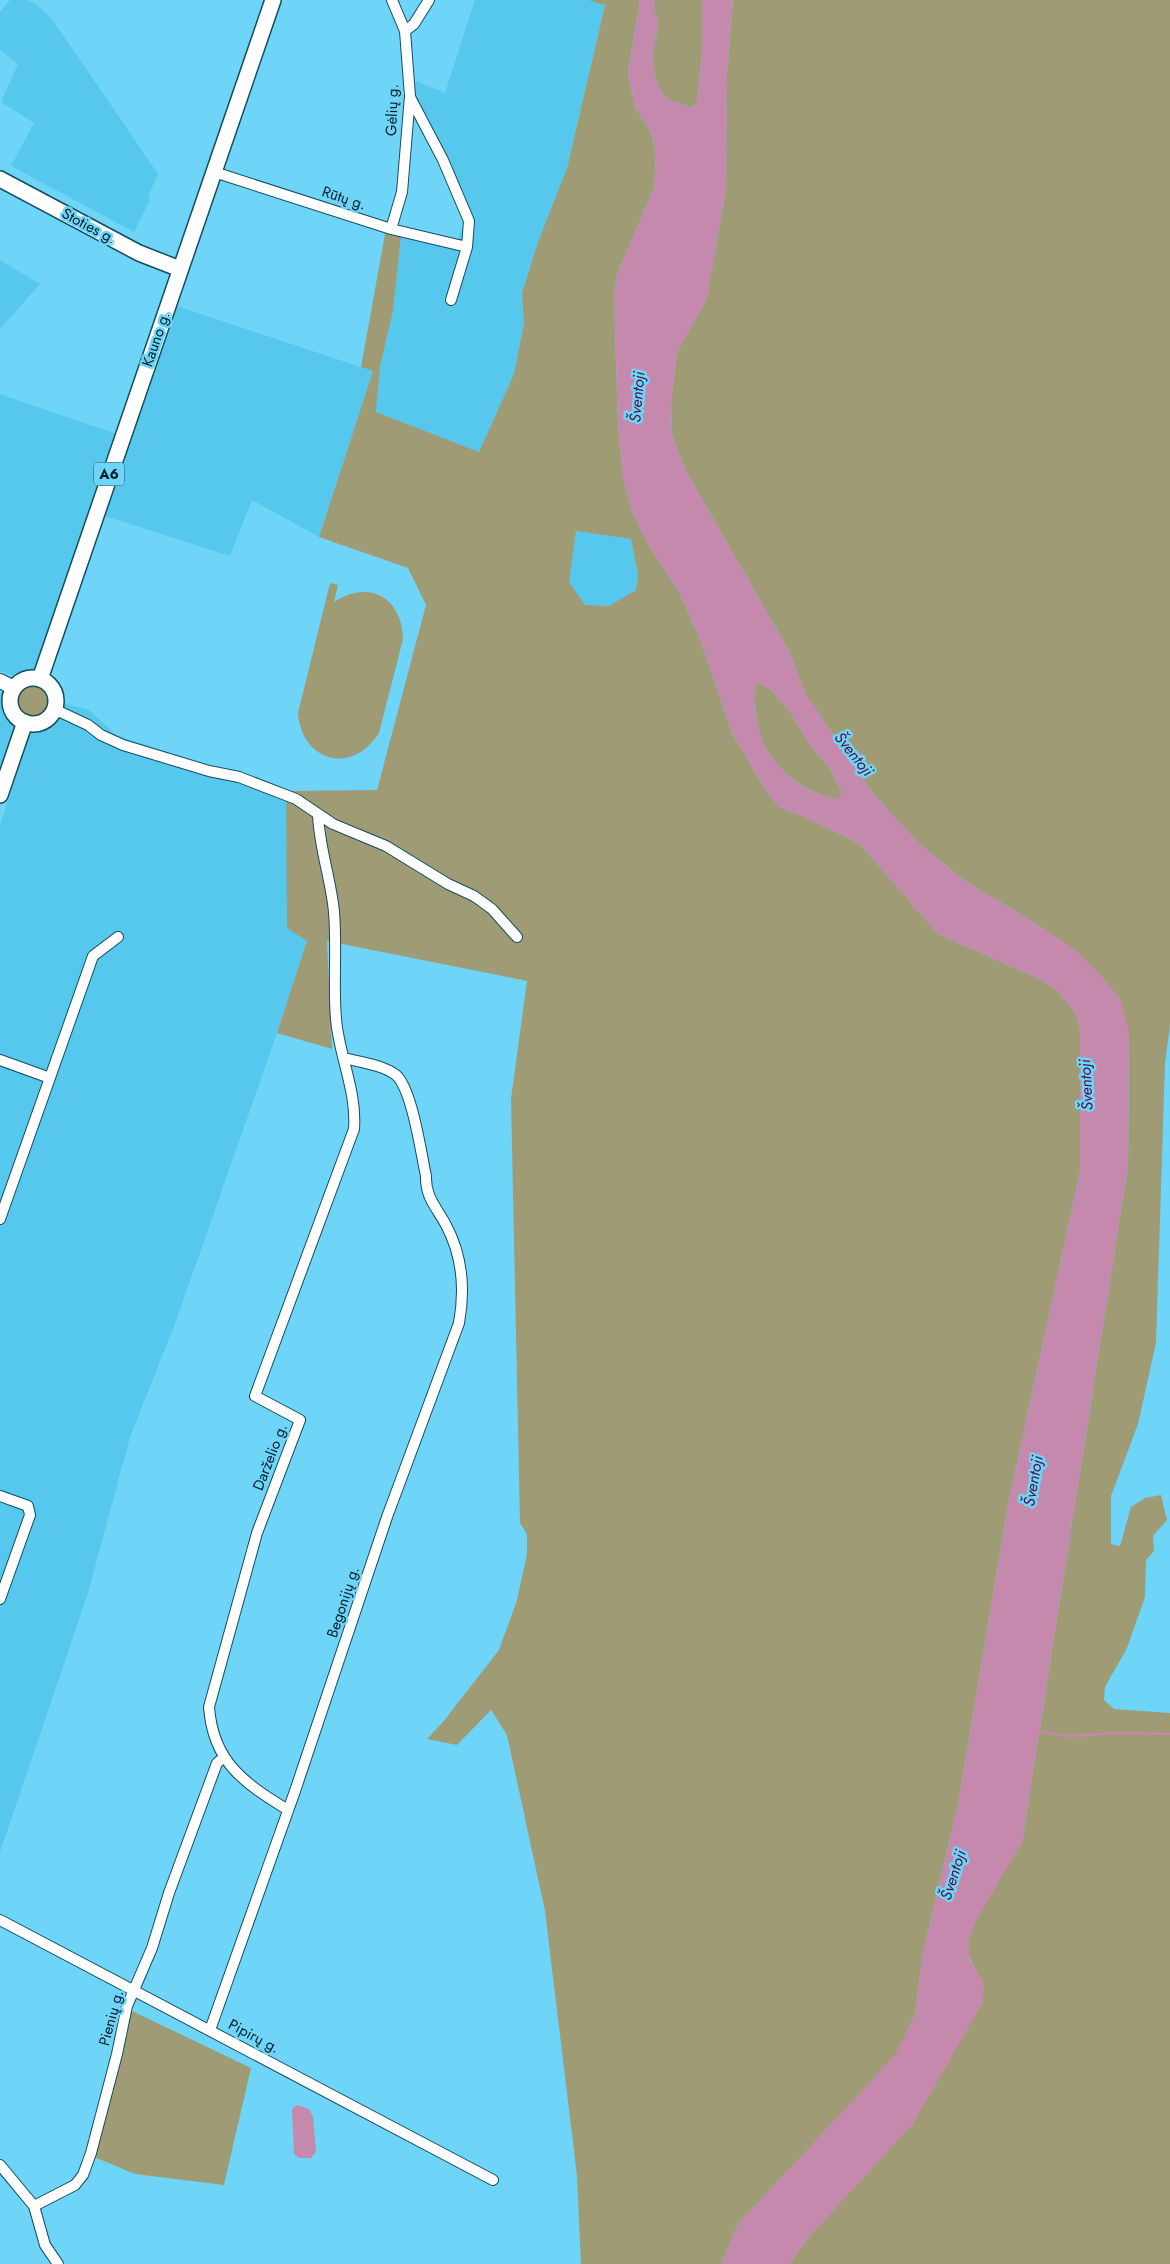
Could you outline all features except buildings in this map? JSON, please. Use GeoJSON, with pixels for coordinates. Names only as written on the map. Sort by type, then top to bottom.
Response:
{"type":"FeatureCollection","features":[{"type":"Feature","properties":{"kind":"main road","name":"Kauno g."},"geometry":{"type":"LineString","coordinates":[[40,679],[273,0]]}},
{"type":"Feature","properties":{"kind":"main road","name":"Stoties g."},"geometry":{"type":"LineString","coordinates":[[0,179],[139,253],[180,269]]}},
{"type":"Feature","properties":{"kind":"main road"},"geometry":{"type":"LineString","coordinates":[[25,679],[40,679],[52,689],[55,698],[54,709],[44,720],[35,723],[25,722],[16,717],[11,708],[10,698],[14,688],[25,679]]}},
{"type":"Feature","properties":{"kind":"main road"},"geometry":{"type":"LineString","coordinates":[[0,795],[25,722]]}},
{"type":"Feature","properties":{"kind":"street","name":"Gėlių g."},"geometry":{"type":"LineString","coordinates":[[391,228],[402,192],[410,96],[405,31],[392,0]]}},
{"type":"Feature","properties":{"kind":"street"},"geometry":{"type":"LineString","coordinates":[[405,31],[414,24],[429,0]]}},
{"type":"Feature","properties":{"kind":"street"},"geometry":{"type":"LineString","coordinates":[[410,96],[443,160],[469,221],[467,247],[451,300]]}},
{"type":"Feature","properties":{"kind":"street","name":"Rūtų g."},"geometry":{"type":"LineString","coordinates":[[214,172],[391,228],[467,247]]}},
{"type":"Feature","properties":{"kind":"street"},"geometry":{"type":"LineString","coordinates":[[0,681],[14,688]]}},
{"type":"Feature","properties":{"kind":"street"},"geometry":{"type":"LineString","coordinates":[[54,709],[88,725],[102,735],[123,745],[209,771],[239,777],[296,799],[333,824],[386,846],[448,884],[474,896],[492,909],[517,937]]}},
{"type":"Feature","properties":{"kind":"street"},"geometry":{"type":"LineString","coordinates":[[318,814],[318,831],[328,867],[334,911],[336,1019],[344,1058]]}},
{"type":"Feature","properties":{"kind":"street"},"geometry":{"type":"LineString","coordinates":[[0,1219],[94,956],[118,937]]}},
{"type":"Feature","properties":{"kind":"street","name":"Begonijų g."},"geometry":{"type":"LineString","coordinates":[[210,2030],[288,1810],[387,1517],[458,1323],[461,1308],[462,1278],[453,1240],[445,1223],[434,1208],[425,1184],[426,1176],[414,1118],[403,1084],[391,1072],[344,1058]]}},
{"type":"Feature","properties":{"kind":"street","name":"Darželio g."},"geometry":{"type":"LineString","coordinates":[[288,1810],[259,1792],[238,1775],[222,1758],[213,1736],[209,1707],[257,1533],[300,1420],[255,1396],[351,1140],[354,1108],[344,1058]]}},
{"type":"Feature","properties":{"kind":"street"},"geometry":{"type":"LineString","coordinates":[[0,1060],[50,1078]]}},
{"type":"Feature","properties":{"kind":"street"},"geometry":{"type":"LineString","coordinates":[[0,1496],[28,1506],[30,1515],[0,1599]]}},
{"type":"Feature","properties":{"kind":"street","name":"Pienių g."},"geometry":{"type":"LineString","coordinates":[[34,2206],[75,2185],[82,2175],[93,2145],[132,1991],[152,1948],[217,1763],[222,1758]]}},
{"type":"Feature","properties":{"kind":"street","name":"Pipirų g."},"geometry":{"type":"LineString","coordinates":[[0,1920],[493,2180]]}},
{"type":"Feature","properties":{"kind":"street"},"geometry":{"type":"LineString","coordinates":[[0,2165],[34,2206],[45,2245],[58,2264]]}},
{"type":"Feature","properties":{"kind":"shaded area"},"geometry":{"type":"Polygon","coordinates":[[[10,0],[27,0],[36,4],[52,19],[158,174],[148,197],[150,200],[134,232],[11,166],[34,123],[1,102],[18,64],[0,50],[0,12],[10,0]]]}},
{"type":"Feature","properties":{"kind":"shaded area"},"geometry":{"type":"Polygon","coordinates":[[[475,0],[588,0],[605,4],[567,168],[538,242],[522,293],[524,323],[514,374],[479,452],[376,413],[380,367],[393,311],[402,227],[457,243],[465,220],[411,106],[416,81],[445,93],[475,0]]]}},
{"type":"Feature","properties":{"kind":"shaded area"},"geometry":{"type":"Polygon","coordinates":[[[588,0],[640,0],[628,73],[635,107],[651,132],[656,155],[654,188],[617,275],[614,298],[618,423],[623,478],[632,512],[647,542],[680,594],[700,639],[732,733],[763,786],[779,807],[798,814],[860,844],[938,934],[1035,977],[1057,990],[1076,1014],[1080,1030],[1080,1172],[1009,1500],[958,1805],[923,1953],[915,2015],[896,2055],[739,2223],[721,2264],[581,2264],[577,2176],[545,1911],[507,1735],[491,1710],[457,1745],[427,1739],[443,1722],[499,1650],[517,1600],[527,1554],[527,1534],[520,1523],[511,1099],[527,981],[327,941],[332,1049],[277,1033],[307,941],[287,928],[286,791],[377,790],[426,605],[408,568],[319,537],[373,371],[361,367],[387,223],[402,227],[393,311],[380,367],[376,412],[479,452],[514,374],[524,323],[522,293],[538,242],[567,168],[605,5],[588,0]],[[576,531],[569,582],[585,605],[609,606],[636,590],[638,575],[631,539],[576,531]]]}},
{"type":"Feature","properties":{"kind":"shaded area"},"geometry":{"type":"Polygon","coordinates":[[[655,0],[702,0],[702,54],[697,102],[692,108],[669,100],[661,92],[654,74],[652,56],[659,23],[654,11],[655,0]]]}},
{"type":"Feature","properties":{"kind":"shaded area"},"geometry":{"type":"Polygon","coordinates":[[[733,0],[1170,0],[1170,1024],[1165,1064],[1156,1343],[1138,1424],[1111,1496],[1111,1544],[1120,1546],[1131,1507],[1145,1498],[1161,1495],[1167,1520],[1153,1536],[1154,1551],[1146,1560],[1145,1597],[1127,1648],[1105,1687],[1104,1700],[1114,1709],[1170,1713],[1170,2264],[789,2264],[811,2235],[978,1973],[969,1953],[970,1935],[982,1908],[1022,1842],[1128,1166],[1129,1033],[1075,950],[1035,923],[965,881],[916,841],[871,791],[805,693],[789,651],[687,473],[672,436],[671,402],[677,352],[707,298],[726,186],[727,75],[733,0]]]}},
{"type":"Feature","properties":{"kind":"shaded area"},"geometry":{"type":"Polygon","coordinates":[[[0,260],[40,284],[0,329],[0,260]]]}},
{"type":"Feature","properties":{"kind":"shaded area"},"geometry":{"type":"Polygon","coordinates":[[[174,305],[373,371],[319,537],[252,500],[230,556],[102,515],[174,305]]]}},
{"type":"Feature","properties":{"kind":"shaded area"},"geometry":{"type":"Polygon","coordinates":[[[0,394],[116,434],[41,656],[34,670],[24,676],[15,677],[0,671],[0,394]]]}},
{"type":"Feature","properties":{"kind":"shaded area"},"geometry":{"type":"Polygon","coordinates":[[[576,531],[631,539],[638,575],[636,590],[609,606],[585,605],[568,582],[576,531]]]}},
{"type":"Feature","properties":{"kind":"shaded area"},"geometry":{"type":"Polygon","coordinates":[[[330,583],[338,585],[334,602],[347,595],[360,592],[382,596],[397,613],[403,639],[379,733],[368,746],[356,755],[343,758],[330,758],[319,752],[309,743],[302,730],[298,713],[330,583]]]}},
{"type":"Feature","properties":{"kind":"shaded area"},"geometry":{"type":"Polygon","coordinates":[[[758,683],[769,688],[790,711],[809,744],[829,767],[842,792],[839,800],[808,789],[795,781],[773,760],[759,732],[754,703],[754,695],[758,683]]]}},
{"type":"Feature","properties":{"kind":"shaded area"},"geometry":{"type":"Polygon","coordinates":[[[33,684],[39,685],[44,689],[48,694],[48,706],[44,711],[39,715],[33,716],[27,715],[22,711],[18,706],[17,700],[18,694],[22,689],[27,685],[33,684]]]}},
{"type":"Feature","properties":{"kind":"shaded area"},"geometry":{"type":"Polygon","coordinates":[[[0,692],[4,694],[15,726],[2,767],[0,766],[0,692]]]}},
{"type":"Feature","properties":{"kind":"shaded area"},"geometry":{"type":"Polygon","coordinates":[[[60,702],[89,710],[116,735],[286,791],[308,940],[176,1321],[130,1437],[88,1593],[0,1852],[0,826],[31,730],[49,722],[60,702]]]}},
{"type":"Feature","properties":{"kind":"shaded area"},"geometry":{"type":"Polygon","coordinates":[[[132,2011],[251,2068],[224,2185],[135,2174],[94,2157],[126,2019],[132,2011]]]}},
{"type":"Feature","properties":{"kind":"water","name":"Šventoji"},"geometry":{"type":"Polygon","coordinates":[[[640,0],[655,0],[654,11],[659,23],[652,56],[654,74],[661,92],[669,100],[692,108],[697,102],[702,54],[702,0],[733,0],[727,75],[726,186],[707,299],[677,352],[671,402],[672,436],[687,473],[789,651],[805,693],[871,791],[916,841],[965,881],[1035,923],[1075,950],[1103,978],[1121,1000],[1129,1033],[1128,1166],[1022,1842],[976,1921],[968,1943],[970,1960],[984,1984],[983,2002],[913,2124],[811,2235],[789,2264],[721,2264],[739,2223],[895,2055],[915,2015],[923,1953],[958,1805],[1009,1500],[1080,1172],[1080,1030],[1076,1014],[1057,990],[1035,977],[938,934],[860,844],[798,814],[779,807],[763,786],[732,733],[700,639],[680,594],[647,542],[632,512],[623,478],[618,423],[614,298],[617,275],[654,188],[656,155],[651,132],[635,107],[628,73],[640,0]],[[758,683],[754,695],[754,703],[759,732],[773,760],[795,781],[808,789],[839,799],[842,792],[829,767],[809,744],[790,711],[769,688],[758,683]]]}},
{"type":"Feature","properties":{"kind":"water"},"geometry":{"type":"Polygon","coordinates":[[[297,2105],[309,2109],[313,2117],[316,2152],[311,2158],[299,2158],[294,2154],[292,2109],[297,2105]]]}},
{"type":"Feature","properties":{"kind":"waterway"},"geometry":{"type":"LineString","coordinates":[[1037,1731],[1068,1736],[1120,1733],[1170,1734]]}}]}
